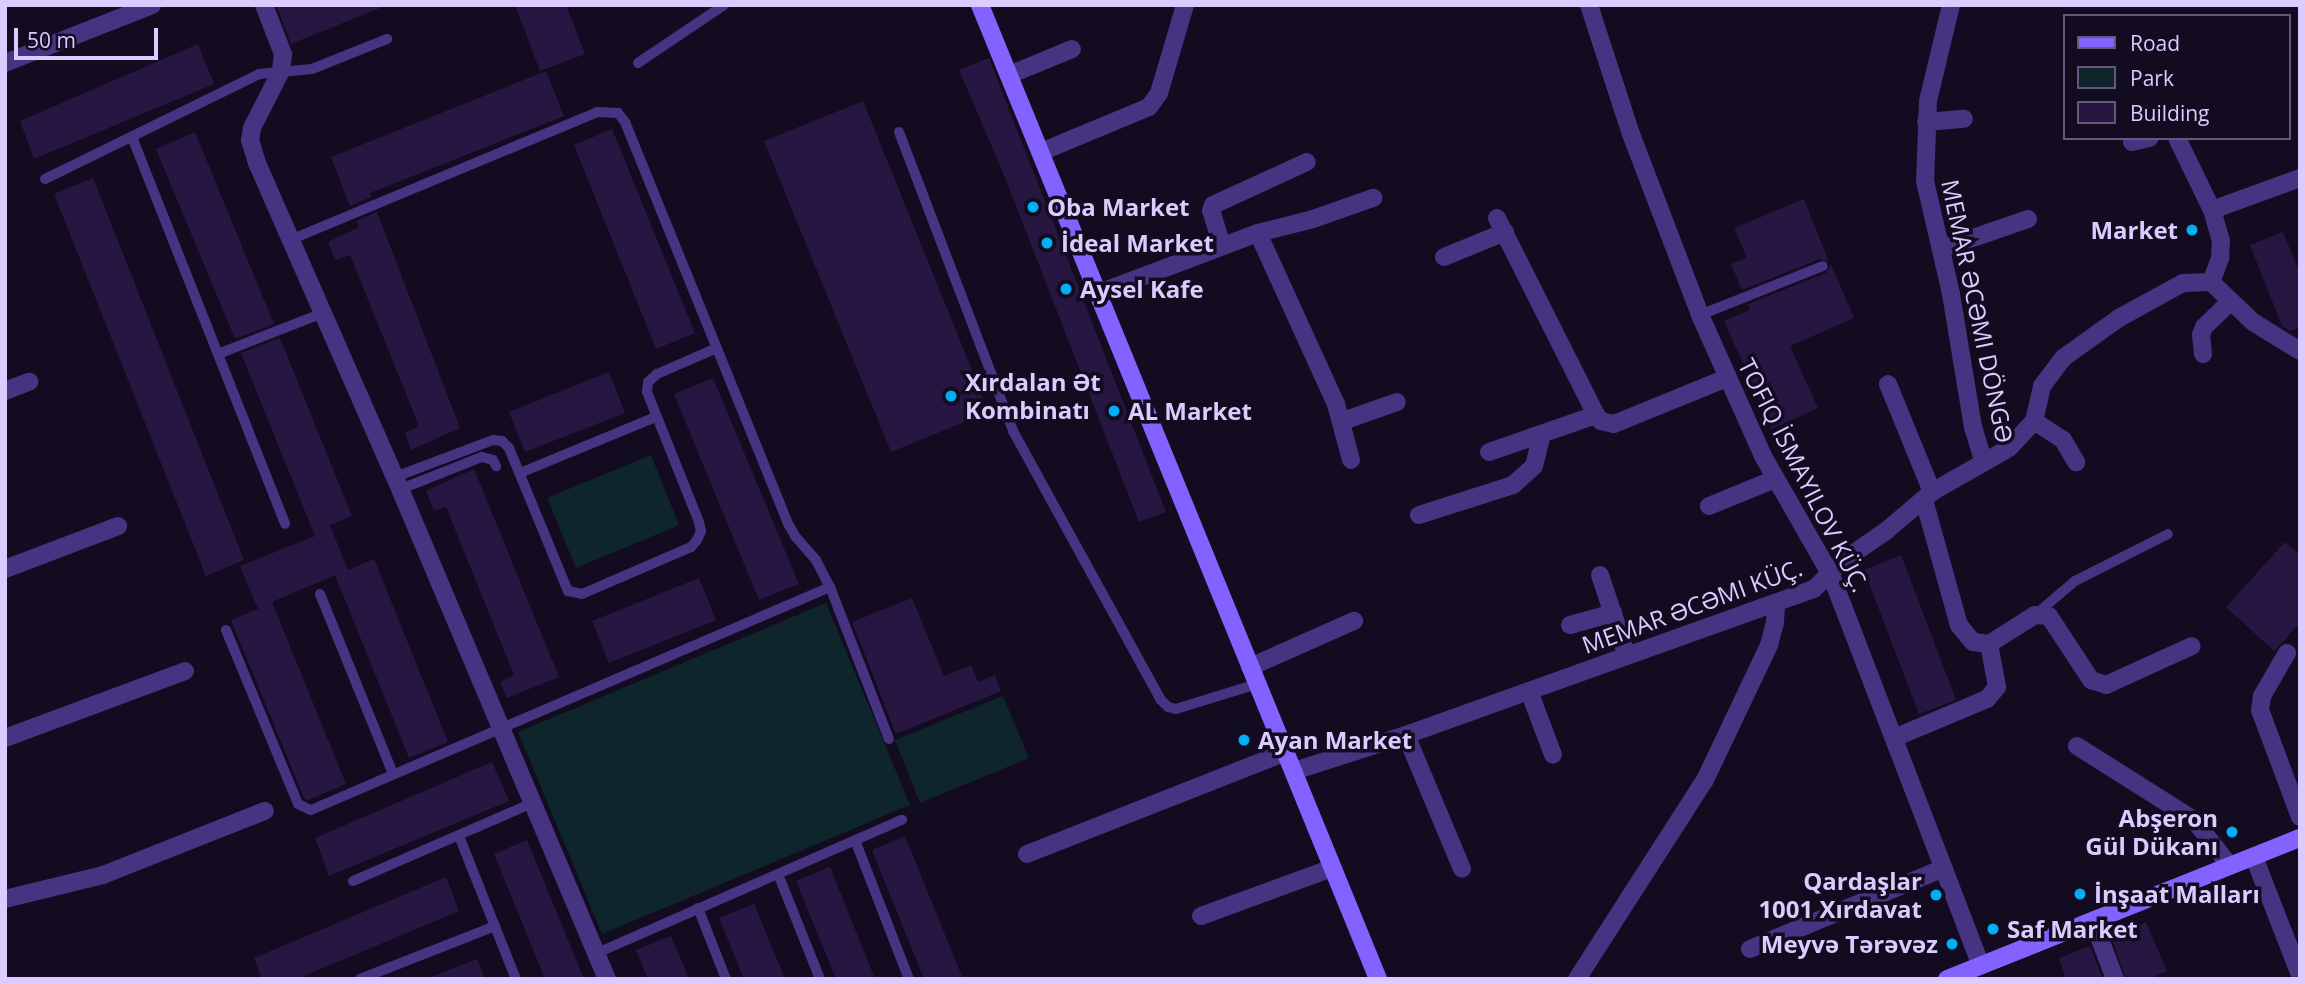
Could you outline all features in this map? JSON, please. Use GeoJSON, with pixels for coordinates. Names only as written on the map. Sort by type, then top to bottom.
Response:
{"type":"FeatureCollection","features":[{"type":"Feature","properties":{"kind":"street"},"geometry":{"type":"LineString","coordinates":[[5,63],[152,5]]}},
{"type":"Feature","properties":{"kind":"street"},"geometry":{"type":"LineString","coordinates":[[264,5],[281,44],[281,71],[252,128],[250,140],[257,163],[398,483],[607,979]]}},
{"type":"Feature","properties":{"kind":"street"},"geometry":{"type":"LineString","coordinates":[[980,5],[1378,979]]}},
{"type":"Feature","properties":{"kind":"street"},"geometry":{"type":"LineString","coordinates":[[1041,152],[1149,107],[1159,93],[1185,5]]}},
{"type":"Feature","properties":{"kind":"street"},"geometry":{"type":"LineString","coordinates":[[1589,5],[1631,134],[1700,315],[1775,479],[1831,575],[1981,965]]}},
{"type":"Feature","properties":{"kind":"street","name":"MEMAR ƏCƏMI DÖNGƏ"},"geometry":{"type":"LineString","coordinates":[[1951,5],[1931,81],[1926,122],[1925,181],[1951,294],[1972,420],[1984,462]]}},
{"type":"Feature","properties":{"kind":"street"},"geometry":{"type":"LineString","coordinates":[[1009,75],[1072,49]]}},
{"type":"Feature","properties":{"kind":"street"},"geometry":{"type":"LineString","coordinates":[[1926,122],[1964,119]]}},
{"type":"Feature","properties":{"kind":"street"},"geometry":{"type":"LineString","coordinates":[[2132,142],[2141,140]]}},
{"type":"Feature","properties":{"kind":"street"},"geometry":{"type":"LineString","coordinates":[[2178,140],[2212,210],[2221,242],[2220,258],[2211,282],[2230,302],[2270,335],[2300,351]]}},
{"type":"Feature","properties":{"kind":"street"},"geometry":{"type":"LineString","coordinates":[[1222,247],[1211,211],[1213,205],[1307,162]]}},
{"type":"Feature","properties":{"kind":"street"},"geometry":{"type":"LineString","coordinates":[[2212,210],[2300,178]]}},
{"type":"Feature","properties":{"kind":"street"},"geometry":{"type":"LineString","coordinates":[[1099,293],[1258,233],[1313,219],[1373,198]]}},
{"type":"Feature","properties":{"kind":"street"},"geometry":{"type":"LineString","coordinates":[[1941,250],[2028,219]]}},
{"type":"Feature","properties":{"kind":"street"},"geometry":{"type":"LineString","coordinates":[[1444,257],[1501,225],[1601,421],[1614,424],[1727,378]]}},
{"type":"Feature","properties":{"kind":"street"},"geometry":{"type":"LineString","coordinates":[[1258,233],[1343,421],[1351,460]]}},
{"type":"Feature","properties":{"kind":"street","name":"MEMAR ƏCƏMI KÜÇ."},"geometry":{"type":"LineString","coordinates":[[1294,771],[1406,735],[1776,605],[1814,589],[1857,549],[1886,531],[1928,496],[2009,448],[2034,421],[2042,386],[2063,358],[2139,306],[2183,283],[2211,282]]}},
{"type":"Feature","properties":{"kind":"street"},"geometry":{"type":"LineString","coordinates":[[2203,354],[2201,335],[2204,327],[2230,302]]}},
{"type":"Feature","properties":{"kind":"street"},"geometry":{"type":"LineString","coordinates":[[5,391],[29,382]]}},
{"type":"Feature","properties":{"kind":"street"},"geometry":{"type":"LineString","coordinates":[[1888,384],[1928,496],[1959,625],[1973,642],[1989,644],[2035,615],[2054,620],[2084,671],[2098,684],[2106,685],[2192,646]]}},
{"type":"Feature","properties":{"kind":"street"},"geometry":{"type":"LineString","coordinates":[[1343,421],[1397,402]]}},
{"type":"Feature","properties":{"kind":"street"},"geometry":{"type":"LineString","coordinates":[[1489,453],[1541,437],[1596,415]]}},
{"type":"Feature","properties":{"kind":"street"},"geometry":{"type":"LineString","coordinates":[[2034,421],[2063,440],[2076,462]]}},
{"type":"Feature","properties":{"kind":"street"},"geometry":{"type":"LineString","coordinates":[[1419,515],[1519,480],[1534,466],[1541,437]]}},
{"type":"Feature","properties":{"kind":"street"},"geometry":{"type":"LineString","coordinates":[[1709,506],[1775,479]]}},
{"type":"Feature","properties":{"kind":"street"},"geometry":{"type":"LineString","coordinates":[[5,569],[118,526]]}},
{"type":"Feature","properties":{"kind":"street"},"geometry":{"type":"LineString","coordinates":[[1600,575],[1628,656]]}},
{"type":"Feature","properties":{"kind":"street"},"geometry":{"type":"LineString","coordinates":[[1577,979],[1705,780],[1769,645],[1775,623],[1776,605]]}},
{"type":"Feature","properties":{"kind":"street"},"geometry":{"type":"LineString","coordinates":[[1570,625],[1613,613]]}},
{"type":"Feature","properties":{"kind":"street"},"geometry":{"type":"LineString","coordinates":[[1254,675],[1354,621]]}},
{"type":"Feature","properties":{"kind":"street"},"geometry":{"type":"LineString","coordinates":[[1894,738],[1987,699],[1997,687],[1989,644]]}},
{"type":"Feature","properties":{"kind":"street"},"geometry":{"type":"LineString","coordinates":[[2287,653],[2262,696],[2260,710],[2300,817]]}},
{"type":"Feature","properties":{"kind":"street"},"geometry":{"type":"LineString","coordinates":[[5,738],[185,671]]}},
{"type":"Feature","properties":{"kind":"street"},"geometry":{"type":"LineString","coordinates":[[1529,691],[1553,755]]}},
{"type":"Feature","properties":{"kind":"street"},"geometry":{"type":"LineString","coordinates":[[1406,735],[1462,869]]}},
{"type":"Feature","properties":{"kind":"street"},"geometry":{"type":"LineString","coordinates":[[2077,746],[2194,820],[2230,866]]}},
{"type":"Feature","properties":{"kind":"street"},"geometry":{"type":"LineString","coordinates":[[1027,854],[1286,752]]}},
{"type":"Feature","properties":{"kind":"street"},"geometry":{"type":"LineString","coordinates":[[5,899],[22,892],[103,875],[265,811]]}},
{"type":"Feature","properties":{"kind":"street"},"geometry":{"type":"LineString","coordinates":[[1947,979],[2300,838]]}},
{"type":"Feature","properties":{"kind":"street"},"geometry":{"type":"LineString","coordinates":[[2254,857],[2300,975]]}},
{"type":"Feature","properties":{"kind":"street"},"geometry":{"type":"LineString","coordinates":[[1201,916],[1332,868]]}},
{"type":"Feature","properties":{"kind":"street"},"geometry":{"type":"LineString","coordinates":[[1750,949],[1944,868]]}},
{"type":"Feature","properties":{"kind":"street"},"geometry":{"type":"LineString","coordinates":[[2093,921],[2115,979]]}},
{"type":"Feature","properties":{"kind":"lane"},"geometry":{"type":"LineString","coordinates":[[638,63],[724,5]]}},
{"type":"Feature","properties":{"kind":"lane"},"geometry":{"type":"LineString","coordinates":[[45,179],[259,74],[312,69],[387,39]]}},
{"type":"Feature","properties":{"kind":"lane"},"geometry":{"type":"LineString","coordinates":[[290,240],[607,110],[618,113],[625,122],[789,525],[795,537],[816,560],[830,587],[889,739]]}},
{"type":"Feature","properties":{"kind":"lane"},"geometry":{"type":"LineString","coordinates":[[899,132],[1013,431],[1161,700],[1168,707],[1176,709],[1254,675]]}},
{"type":"Feature","properties":{"kind":"lane"},"geometry":{"type":"LineString","coordinates":[[132,137],[285,524]]}},
{"type":"Feature","properties":{"kind":"lane"},"geometry":{"type":"LineString","coordinates":[[1700,315],[1823,266]]}},
{"type":"Feature","properties":{"kind":"lane"},"geometry":{"type":"LineString","coordinates":[[218,354],[323,313]]}},
{"type":"Feature","properties":{"kind":"lane"},"geometry":{"type":"LineString","coordinates":[[398,483],[493,440],[502,441],[509,448],[569,591],[582,594],[691,547],[697,540],[701,531],[699,522],[656,417],[647,392],[648,382],[657,374],[717,348]]}},
{"type":"Feature","properties":{"kind":"lane"},"geometry":{"type":"LineString","coordinates":[[520,473],[656,417]]}},
{"type":"Feature","properties":{"kind":"lane"},"geometry":{"type":"LineString","coordinates":[[398,483],[482,457],[492,460],[496,466]]}},
{"type":"Feature","properties":{"kind":"lane"},"geometry":{"type":"LineString","coordinates":[[2035,615],[2075,581],[2168,534]]}},
{"type":"Feature","properties":{"kind":"lane"},"geometry":{"type":"LineString","coordinates":[[226,631],[298,804],[311,810],[830,587]]}},
{"type":"Feature","properties":{"kind":"lane"},"geometry":{"type":"LineString","coordinates":[[320,594],[393,774]]}},
{"type":"Feature","properties":{"kind":"lane"},"geometry":{"type":"LineString","coordinates":[[353,881],[532,803]]}},
{"type":"Feature","properties":{"kind":"lane"},"geometry":{"type":"LineString","coordinates":[[597,953],[902,820]]}},
{"type":"Feature","properties":{"kind":"lane"},"geometry":{"type":"LineString","coordinates":[[459,836],[516,979]]}},
{"type":"Feature","properties":{"kind":"lane"},"geometry":{"type":"LineString","coordinates":[[855,840],[909,979]]}},
{"type":"Feature","properties":{"kind":"lane"},"geometry":{"type":"LineString","coordinates":[[778,874],[820,979]]}},
{"type":"Feature","properties":{"kind":"lane"},"geometry":{"type":"LineString","coordinates":[[698,908],[726,979]]}},
{"type":"Feature","properties":{"kind":"lane"},"geometry":{"type":"LineString","coordinates":[[360,979],[495,926]]}},
{"type":"Feature","properties":{"kind":"green space"},"geometry":{"type":"Polygon","coordinates":[[[651,455],[679,525],[576,568],[547,498],[651,455]]]}},
{"type":"Feature","properties":{"kind":"green space"},"geometry":{"type":"Polygon","coordinates":[[[826,603],[910,805],[602,934],[518,732],[826,603]]]}},
{"type":"Feature","properties":{"kind":"green space"},"geometry":{"type":"Polygon","coordinates":[[[1003,696],[1029,758],[920,803],[895,740],[1003,696]]]}},
{"type":"Feature","properties":{"kind":"building"},"geometry":{"type":"Polygon","coordinates":[[[276,5],[385,5],[385,6],[291,44],[276,5]]]}},
{"type":"Feature","properties":{"kind":"building"},"geometry":{"type":"Polygon","coordinates":[[[515,5],[566,5],[585,54],[540,71],[515,5]]]}},
{"type":"Feature","properties":{"kind":"building"},"geometry":{"type":"Polygon","coordinates":[[[198,44],[214,84],[34,159],[20,121],[198,44]]]}},
{"type":"Feature","properties":{"kind":"building"},"geometry":{"type":"Polygon","coordinates":[[[989,58],[1166,512],[1139,522],[1006,180],[959,70],[989,58]]]}},
{"type":"Feature","properties":{"kind":"building"},"geometry":{"type":"Polygon","coordinates":[[[546,71],[564,116],[370,193],[371,197],[350,206],[331,157],[546,71]]]}},
{"type":"Feature","properties":{"kind":"building"},"geometry":{"type":"Polygon","coordinates":[[[863,101],[989,412],[891,452],[764,141],[863,101]]]}},
{"type":"Feature","properties":{"kind":"building"},"geometry":{"type":"Polygon","coordinates":[[[612,129],[695,333],[656,349],[574,145],[612,129]]]}},
{"type":"Feature","properties":{"kind":"building"},"geometry":{"type":"Polygon","coordinates":[[[195,132],[274,324],[235,339],[156,149],[195,132]]]}},
{"type":"Feature","properties":{"kind":"building"},"geometry":{"type":"Polygon","coordinates":[[[93,178],[244,560],[206,576],[54,194],[93,178]]]}},
{"type":"Feature","properties":{"kind":"building"},"geometry":{"type":"Polygon","coordinates":[[[1804,199],[1829,262],[1820,259],[1742,290],[1731,264],[1747,258],[1734,228],[1804,199]]]}},
{"type":"Feature","properties":{"kind":"building"},"geometry":{"type":"Polygon","coordinates":[[[377,212],[460,428],[411,450],[405,433],[419,426],[350,255],[335,260],[328,242],[359,227],[356,221],[377,212]]]}},
{"type":"Feature","properties":{"kind":"building"},"geometry":{"type":"Polygon","coordinates":[[[2283,232],[2300,273],[2300,327],[2289,331],[2282,326],[2250,245],[2283,232]]]}},
{"type":"Feature","properties":{"kind":"building"},"geometry":{"type":"Polygon","coordinates":[[[1831,264],[1854,318],[1790,346],[1818,408],[1772,429],[1724,321],[1750,310],[1748,304],[1826,273],[1831,264]]]}},
{"type":"Feature","properties":{"kind":"building"},"geometry":{"type":"Polygon","coordinates":[[[280,338],[352,516],[330,525],[348,570],[374,559],[448,742],[409,758],[335,575],[272,602],[346,784],[308,800],[304,798],[231,620],[258,609],[240,566],[315,536],[241,353],[280,338]]]}},
{"type":"Feature","properties":{"kind":"building"},"geometry":{"type":"Polygon","coordinates":[[[609,372],[625,413],[525,452],[509,412],[609,372]]]}},
{"type":"Feature","properties":{"kind":"building"},"geometry":{"type":"Polygon","coordinates":[[[713,378],[799,584],[759,600],[674,394],[713,378]]]}},
{"type":"Feature","properties":{"kind":"building"},"geometry":{"type":"Polygon","coordinates":[[[474,469],[559,677],[507,698],[500,682],[514,675],[446,507],[434,511],[426,491],[474,469]]]}},
{"type":"Feature","properties":{"kind":"building"},"geometry":{"type":"Polygon","coordinates":[[[2285,542],[2300,555],[2300,623],[2274,651],[2226,607],[2285,542]]]}},
{"type":"Feature","properties":{"kind":"building"},"geometry":{"type":"Polygon","coordinates":[[[1901,555],[1956,700],[1919,714],[1864,570],[1901,555]]]}},
{"type":"Feature","properties":{"kind":"building"},"geometry":{"type":"Polygon","coordinates":[[[699,578],[716,620],[609,663],[592,621],[699,578]]]}},
{"type":"Feature","properties":{"kind":"building"},"geometry":{"type":"Polygon","coordinates":[[[912,598],[944,676],[971,665],[978,682],[995,675],[1001,691],[896,734],[852,622],[912,598]]]}},
{"type":"Feature","properties":{"kind":"building"},"geometry":{"type":"Polygon","coordinates":[[[492,762],[509,801],[329,876],[315,838],[492,762]]]}},
{"type":"Feature","properties":{"kind":"building"},"geometry":{"type":"Polygon","coordinates":[[[905,836],[963,979],[924,979],[872,850],[905,836]]]}},
{"type":"Feature","properties":{"kind":"building"},"geometry":{"type":"Polygon","coordinates":[[[527,840],[584,979],[545,979],[494,854],[527,840]]]}},
{"type":"Feature","properties":{"kind":"building"},"geometry":{"type":"Polygon","coordinates":[[[830,867],[875,979],[836,979],[796,881],[830,867]]]}},
{"type":"Feature","properties":{"kind":"building"},"geometry":{"type":"Polygon","coordinates":[[[446,877],[459,911],[297,979],[262,979],[254,958],[446,877]]]}},
{"type":"Feature","properties":{"kind":"building"},"geometry":{"type":"Polygon","coordinates":[[[754,904],[785,979],[744,979],[719,918],[754,904]]]}},
{"type":"Feature","properties":{"kind":"building"},"geometry":{"type":"Polygon","coordinates":[[[2146,922],[2167,971],[2149,979],[2126,979],[2111,937],[2146,922]]]}},
{"type":"Feature","properties":{"kind":"building"},"geometry":{"type":"Polygon","coordinates":[[[671,936],[689,979],[648,979],[636,950],[671,936]]]}},
{"type":"Feature","properties":{"kind":"building"},"geometry":{"type":"Polygon","coordinates":[[[2090,946],[2103,979],[2066,979],[2059,958],[2090,946]]]}},
{"type":"Feature","properties":{"kind":"building"},"geometry":{"type":"Polygon","coordinates":[[[477,959],[485,979],[429,979],[429,978],[477,959]]]}},
{"type":"Feature","properties":{"kind":"place","name":"Oba Market"},"geometry":{"type":"Point","coordinates":[1033,207]}},
{"type":"Feature","properties":{"kind":"place","name":"Market"},"geometry":{"type":"Point","coordinates":[2192,230]}},
{"type":"Feature","properties":{"kind":"place","name":"İdeal Market"},"geometry":{"type":"Point","coordinates":[1047,243]}},
{"type":"Feature","properties":{"kind":"place","name":"Aysel Kafe"},"geometry":{"type":"Point","coordinates":[1066,289]}},
{"type":"Feature","properties":{"kind":"place","name":"Xırdalan Ət Kombinatı"},"geometry":{"type":"Point","coordinates":[951,396]}},
{"type":"Feature","properties":{"kind":"place","name":"AL Market"},"geometry":{"type":"Point","coordinates":[1114,411]}},
{"type":"Feature","properties":{"kind":"place","name":"Ayan Market"},"geometry":{"type":"Point","coordinates":[1244,740]}},
{"type":"Feature","properties":{"kind":"place","name":"Abşeron Gül Dükanı"},"geometry":{"type":"Point","coordinates":[2232,832]}},
{"type":"Feature","properties":{"kind":"place","name":"İnşaat Malları"},"geometry":{"type":"Point","coordinates":[2080,894]}},
{"type":"Feature","properties":{"kind":"place","name":"Qardaşlar 1001 Xırdavat"},"geometry":{"type":"Point","coordinates":[1936,895]}},
{"type":"Feature","properties":{"kind":"place","name":"Saf Market"},"geometry":{"type":"Point","coordinates":[1993,929]}},
{"type":"Feature","properties":{"kind":"place","name":"Meyvə Tərəvəz"},"geometry":{"type":"Point","coordinates":[1952,944]}}]}
